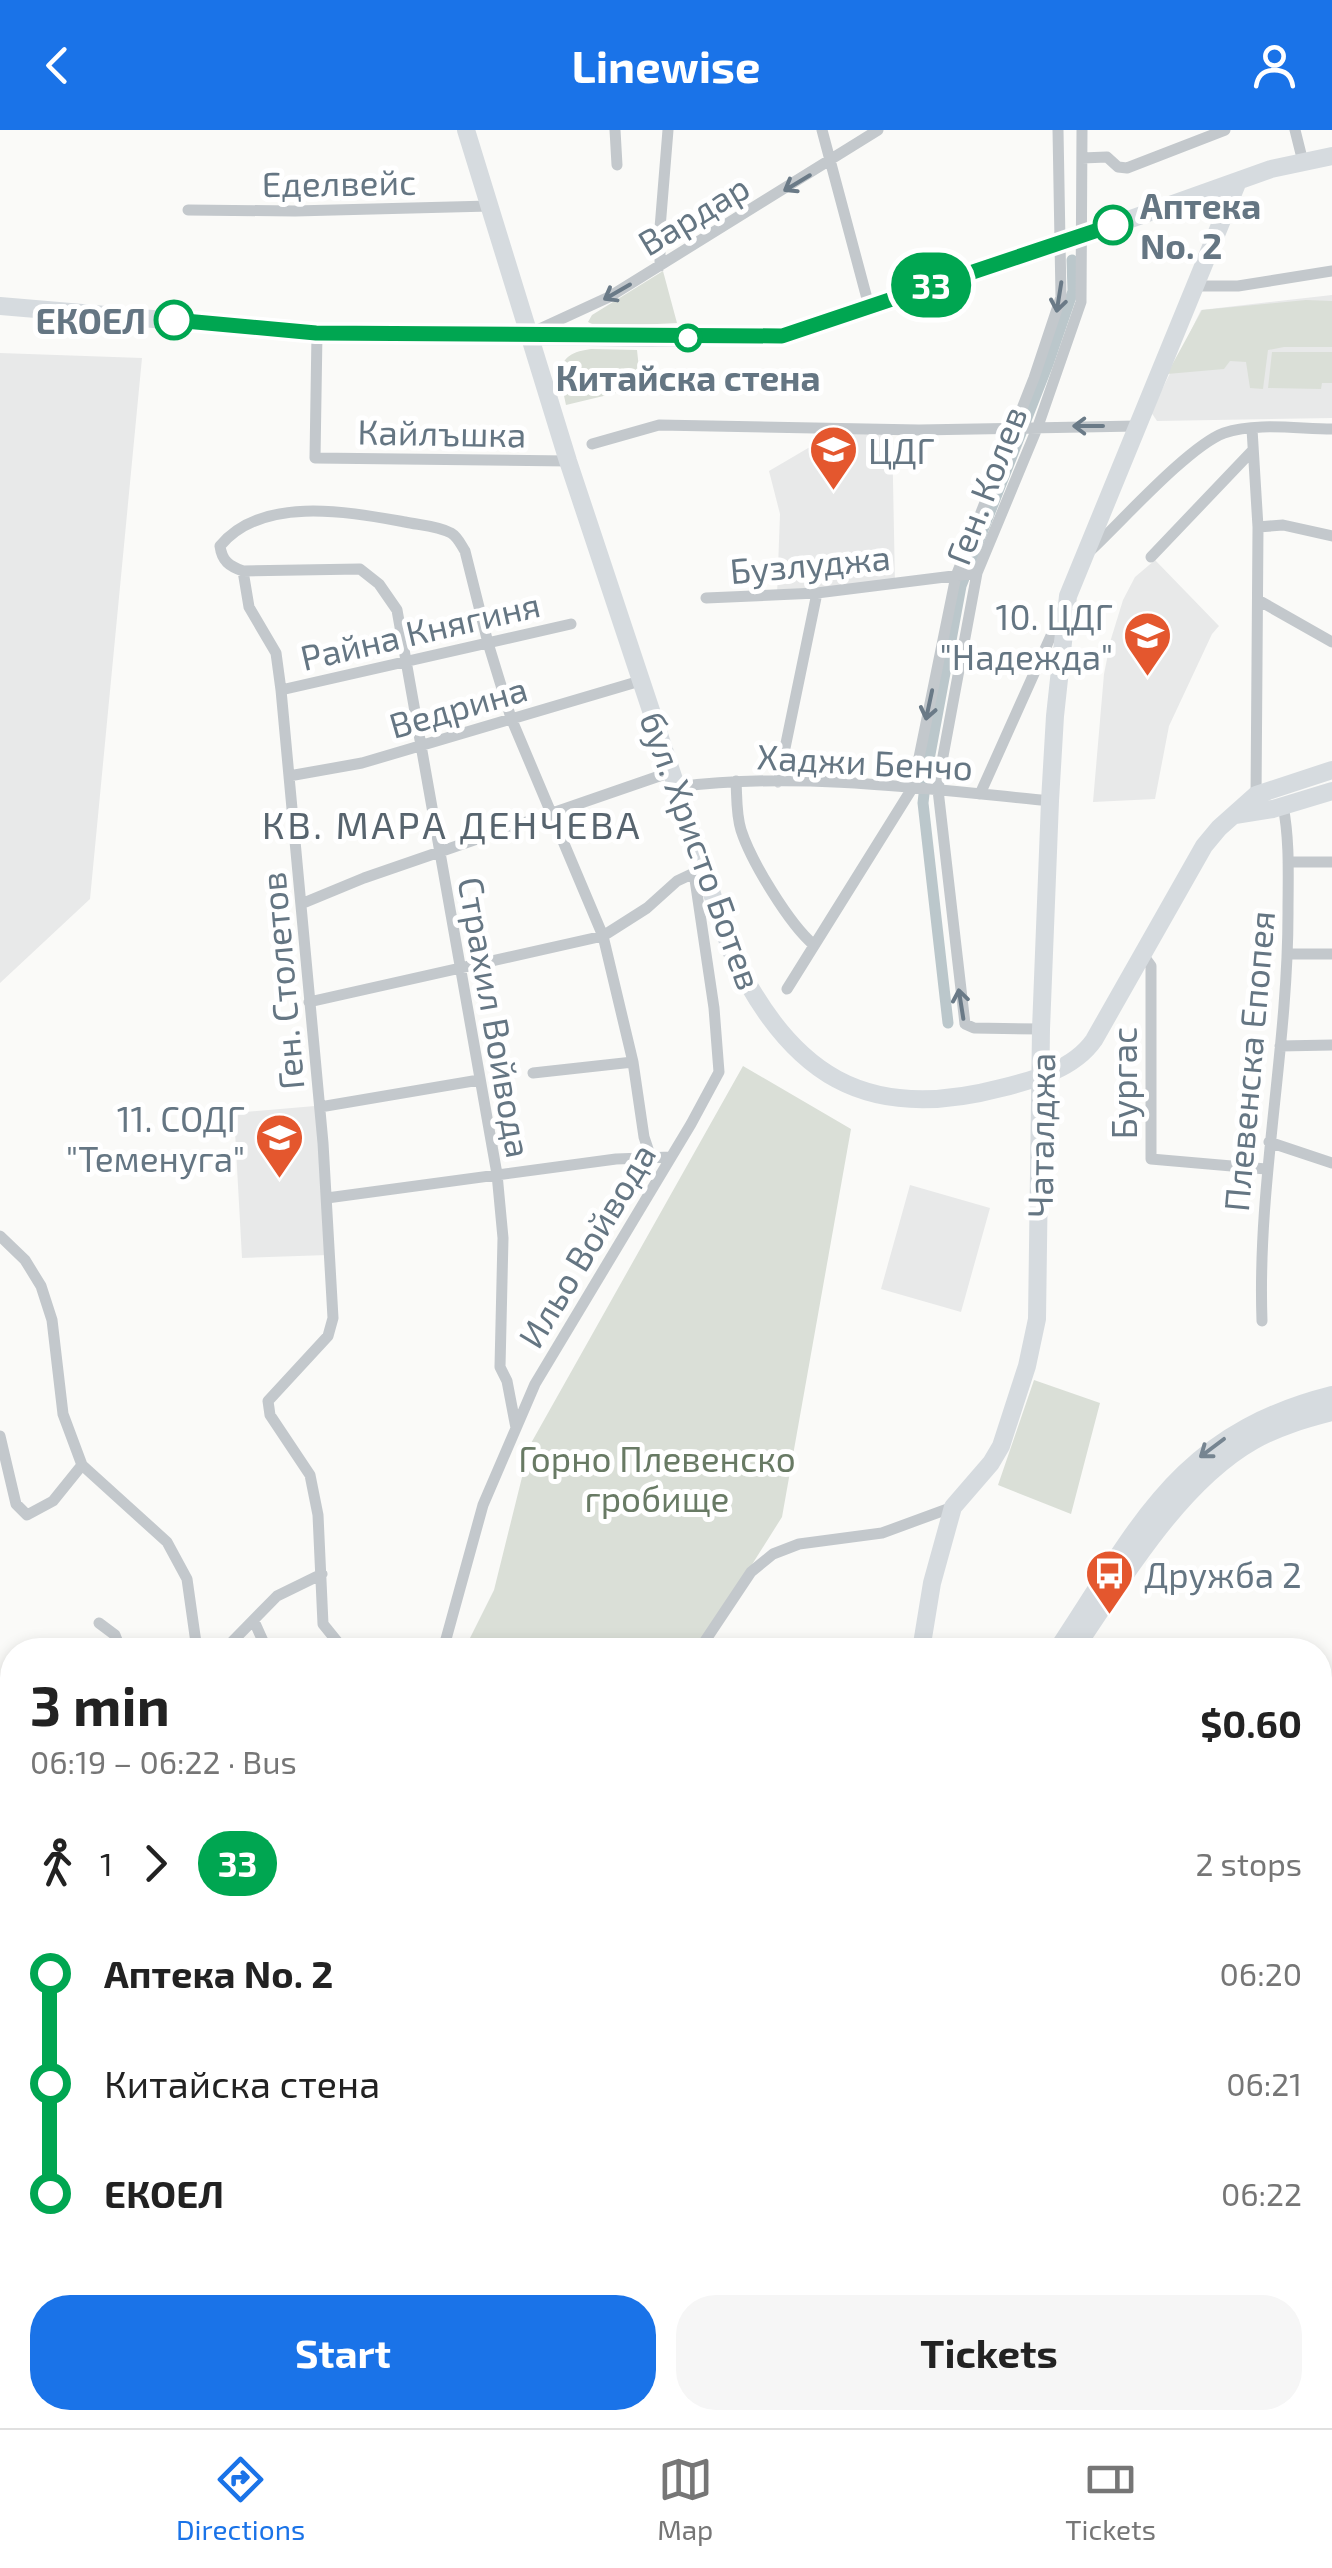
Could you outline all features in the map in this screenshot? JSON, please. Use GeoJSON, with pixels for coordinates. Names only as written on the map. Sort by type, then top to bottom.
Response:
{"type":"FeatureCollection","features":[{"type":"Feature","properties":{"kind":"street","name":"бул. Христо Ботев"},"geometry":{"type":"LineString","coordinates":[[466,130],[568,461],[674,779],[698,870],[756,1000],[785,1039],[831,1078],[867,1092],[923,1100],[971,1096],[1041,1076],[1078,1058],[1094,1040],[1204,846],[1219,828],[1256,804],[1332,770]]}},
{"type":"Feature","properties":{"kind":"street"},"geometry":{"type":"LineString","coordinates":[[616,130],[617,165]]}},
{"type":"Feature","properties":{"kind":"street"},"geometry":{"type":"LineString","coordinates":[[660,266],[668,130]]}},
{"type":"Feature","properties":{"kind":"street"},"geometry":{"type":"LineString","coordinates":[[822,130],[869,306]]}},
{"type":"Feature","properties":{"kind":"street","name":"Вардар"},"geometry":{"type":"LineString","coordinates":[[530,334],[609,297],[878,130]]}},
{"type":"Feature","properties":{"kind":"street","name":"Ген. Колев"},"geometry":{"type":"LineString","coordinates":[[1041,1029],[974,1028],[965,1024],[925,788],[966,574],[1062,297],[1058,130]]}},
{"type":"Feature","properties":{"kind":"street","name":"Ген. Колев"},"geometry":{"type":"LineString","coordinates":[[925,788],[966,574],[1035,426],[1082,302],[1082,130]]}},
{"type":"Feature","properties":{"kind":"street"},"geometry":{"type":"LineString","coordinates":[[1082,158],[1107,158],[1118,167],[1127,168],[1225,130]]}},
{"type":"Feature","properties":{"kind":"street"},"geometry":{"type":"LineString","coordinates":[[1295,130],[1303,162]]}},
{"type":"Feature","properties":{"kind":"street"},"geometry":{"type":"LineString","coordinates":[[0,306],[316,333],[782,336],[1238,181],[1332,156]]}},
{"type":"Feature","properties":{"kind":"street","name":"Чаталджа"},"geometry":{"type":"LineString","coordinates":[[980,794],[1068,596],[1238,181]]}},
{"type":"Feature","properties":{"kind":"street","name":"Еделвейс"},"geometry":{"type":"LineString","coordinates":[[188,210],[490,206]]}},
{"type":"Feature","properties":{"kind":"street"},"geometry":{"type":"LineString","coordinates":[[1194,286],[1238,286],[1332,271]]}},
{"type":"Feature","properties":{"kind":"street","name":"Кайлъшка"},"geometry":{"type":"LineString","coordinates":[[316,333],[315,458],[568,461]]}},
{"type":"Feature","properties":{"kind":"street"},"geometry":{"type":"LineString","coordinates":[[592,444],[658,425],[919,430],[1137,426]]}},
{"type":"Feature","properties":{"kind":"street"},"geometry":{"type":"LineString","coordinates":[[1252,429],[1258,528],[1256,804]]}},
{"type":"Feature","properties":{"kind":"street"},"geometry":{"type":"LineString","coordinates":[[1084,556],[1199,447],[1225,433],[1332,429]]}},
{"type":"Feature","properties":{"kind":"street"},"geometry":{"type":"LineString","coordinates":[[1151,557],[1253,450]]}},
{"type":"Feature","properties":{"kind":"street","name":"Ген. Столетов"},"geometry":{"type":"LineString","coordinates":[[322,1574],[318,1515],[310,1475],[270,1415],[268,1401],[328,1336],[333,1318],[320,1107],[290,776],[276,653],[248,606],[243,571],[230,566],[220,546],[236,530],[273,516],[310,511],[380,518],[451,533],[466,551],[488,642]]}},
{"type":"Feature","properties":{"kind":"street"},"geometry":{"type":"LineString","coordinates":[[1258,528],[1283,525],[1332,536]]}},
{"type":"Feature","properties":{"kind":"street","name":"Страхил Войвода"},"geometry":{"type":"LineString","coordinates":[[243,571],[360,569],[379,584],[397,610],[497,1174],[503,1238],[500,1367],[507,1381],[516,1428]]}},
{"type":"Feature","properties":{"kind":"street","name":"Бузлуджа"},"geometry":{"type":"LineString","coordinates":[[706,598],[817,592],[966,574]]}},
{"type":"Feature","properties":{"kind":"street"},"geometry":{"type":"LineString","coordinates":[[778,782],[817,592]]}},
{"type":"Feature","properties":{"kind":"street","name":"Чаталджа"},"geometry":{"type":"LineString","coordinates":[[923,1638],[932,1583],[953,1507],[1002,1446],[1028,1366],[1037,1319],[1041,1029],[1050,801],[1068,596]]}},
{"type":"Feature","properties":{"kind":"street"},"geometry":{"type":"LineString","coordinates":[[1258,600],[1332,642]]}},
{"type":"Feature","properties":{"kind":"street","name":"Райна Княгиня"},"geometry":{"type":"LineString","coordinates":[[281,690],[571,624]]}},
{"type":"Feature","properties":{"kind":"street"},"geometry":{"type":"LineString","coordinates":[[488,642],[512,718],[603,936],[650,1155]]}},
{"type":"Feature","properties":{"kind":"street","name":"Ведрина"},"geometry":{"type":"LineString","coordinates":[[290,776],[362,762],[640,681]]}},
{"type":"Feature","properties":{"kind":"street","name":"Хаджи Бенчо"},"geometry":{"type":"LineString","coordinates":[[302,904],[438,852],[674,779],[925,788],[1050,801]]}},
{"type":"Feature","properties":{"kind":"street"},"geometry":{"type":"LineString","coordinates":[[736,781],[737,813],[746,842],[794,925],[814,945]]}},
{"type":"Feature","properties":{"kind":"street"},"geometry":{"type":"LineString","coordinates":[[787,990],[814,945],[925,788]]}},
{"type":"Feature","properties":{"kind":"street","name":"бул. Христо Ботев"},"geometry":{"type":"LineString","coordinates":[[1256,804],[1283,806],[1332,790]]}},
{"type":"Feature","properties":{"kind":"street","name":"Плевенска Епопея"},"geometry":{"type":"LineString","coordinates":[[1262,1320],[1260,1260],[1266,1169],[1288,954],[1288,862],[1283,806]]}},
{"type":"Feature","properties":{"kind":"street"},"geometry":{"type":"LineString","coordinates":[[1288,862],[1332,862]]}},
{"type":"Feature","properties":{"kind":"street"},"geometry":{"type":"LineString","coordinates":[[309,1002],[603,936],[698,870]]}},
{"type":"Feature","properties":{"kind":"street","name":"Ильо Войвода"},"geometry":{"type":"LineString","coordinates":[[446,1638],[483,1505],[535,1384],[718,1072],[698,870]]}},
{"type":"Feature","properties":{"kind":"street"},"geometry":{"type":"LineString","coordinates":[[1288,954],[1332,954]]}},
{"type":"Feature","properties":{"kind":"street","name":"Бургас"},"geometry":{"type":"LineString","coordinates":[[1143,955],[1151,966],[1151,1159],[1266,1169]]}},
{"type":"Feature","properties":{"kind":"street"},"geometry":{"type":"LineString","coordinates":[[1041,1029],[1053,1044],[1066,1050],[1082,1049],[1094,1040]]}},
{"type":"Feature","properties":{"kind":"street"},"geometry":{"type":"LineString","coordinates":[[1280,1046],[1332,1045]]}},
{"type":"Feature","properties":{"kind":"street"},"geometry":{"type":"LineString","coordinates":[[533,1073],[633,1062]]}},
{"type":"Feature","properties":{"kind":"street"},"geometry":{"type":"LineString","coordinates":[[320,1107],[480,1080]]}},
{"type":"Feature","properties":{"kind":"street"},"geometry":{"type":"LineString","coordinates":[[1269,1142],[1332,1163]]}},
{"type":"Feature","properties":{"kind":"street"},"geometry":{"type":"LineString","coordinates":[[327,1198],[650,1155],[671,1157]]}},
{"type":"Feature","properties":{"kind":"street"},"geometry":{"type":"LineString","coordinates":[[0,1236],[25,1260],[42,1286],[52,1320],[63,1414],[82,1465],[167,1542],[187,1579],[195,1638]]}},
{"type":"Feature","properties":{"kind":"street"},"geometry":{"type":"LineString","coordinates":[[1065,1638],[1147,1516],[1186,1468],[1230,1434],[1265,1416],[1332,1395]]}},
{"type":"Feature","properties":{"kind":"street"},"geometry":{"type":"LineString","coordinates":[[1083,1638],[1172,1515],[1224,1462],[1252,1441],[1283,1426],[1332,1412]]}},
{"type":"Feature","properties":{"kind":"street"},"geometry":{"type":"LineString","coordinates":[[0,1436],[16,1504],[27,1515],[53,1501],[82,1465]]}},
{"type":"Feature","properties":{"kind":"street"},"geometry":{"type":"LineString","coordinates":[[707,1638],[751,1572],[773,1554],[799,1544],[882,1533],[953,1507]]}},
{"type":"Feature","properties":{"kind":"street"},"geometry":{"type":"LineString","coordinates":[[237,1638],[277,1596],[322,1574],[323,1624],[334,1638]]}},
{"type":"Feature","properties":{"kind":"street"},"geometry":{"type":"LineString","coordinates":[[254,1622],[264,1638]]}},
{"type":"Feature","properties":{"kind":"street"},"geometry":{"type":"LineString","coordinates":[[99,1623],[117,1638]]}},
{"type":"Feature","properties":{"kind":"shaded area"},"geometry":{"type":"Polygon","coordinates":[[[1332,295],[1332,418],[1157,421],[1151,412],[1201,310],[1332,295]]]}},
{"type":"Feature","properties":{"kind":"shaded area"},"geometry":{"type":"Polygon","coordinates":[[[0,353],[142,358],[90,899],[0,983],[0,353]]]}},
{"type":"Feature","properties":{"kind":"shaded area","name":"ЦДГ"},"geometry":{"type":"Polygon","coordinates":[[[844,427],[892,429],[895,584],[777,595],[780,514],[769,471],[844,427]]]}},
{"type":"Feature","properties":{"kind":"shaded area","name":"10. ЦДГ \"Надежда\""},"geometry":{"type":"Polygon","coordinates":[[[1155,560],[1219,626],[1169,726],[1155,799],[1093,802],[1104,674],[1111,639],[1135,577],[1155,560]]]}},
{"type":"Feature","properties":{"kind":"shaded area","name":"11. СОДГ \"Теменуга\""},"geometry":{"type":"Polygon","coordinates":[[[315,1106],[328,1255],[242,1258],[234,1113],[315,1106]]]}},
{"type":"Feature","properties":{"kind":"shaded area"},"geometry":{"type":"Polygon","coordinates":[[[910,1185],[990,1208],[961,1312],[881,1289],[910,1185]]]}},
{"type":"Feature","properties":{"kind":"green space"},"geometry":{"type":"Polygon","coordinates":[[[663,271],[677,323],[598,327],[588,322],[592,315],[663,271]]]}},
{"type":"Feature","properties":{"kind":"green space"},"geometry":{"type":"Polygon","coordinates":[[[1332,301],[1332,347],[1268,350],[1263,389],[1250,388],[1246,362],[1230,361],[1224,369],[1167,374],[1202,310],[1332,301]]]}},
{"type":"Feature","properties":{"kind":"green space"},"geometry":{"type":"Polygon","coordinates":[[[591,349],[637,350],[641,387],[566,405],[561,375],[564,361],[591,349]]]}},
{"type":"Feature","properties":{"kind":"green space"},"geometry":{"type":"Polygon","coordinates":[[[1272,352],[1332,352],[1332,383],[1322,383],[1321,389],[1268,388],[1272,352]]]}},
{"type":"Feature","properties":{"kind":"green space","name":"Горно Плевенско гробище"},"geometry":{"type":"Polygon","coordinates":[[[743,1066],[851,1129],[782,1517],[706,1638],[470,1638],[494,1590],[530,1445],[743,1066]]]}},
{"type":"Feature","properties":{"kind":"green space"},"geometry":{"type":"Polygon","coordinates":[[[1034,1380],[1100,1403],[1071,1514],[998,1485],[1034,1380]]]}},
{"type":"Feature","properties":{"kind":"waterway"},"geometry":{"type":"LineString","coordinates":[[948,1023],[923,803],[926,776],[961,586],[1073,291],[1072,260]]}},
{"type":"Feature","properties":{"kind":"bus line","name":"33"},"geometry":{"type":"LineString","coordinates":[[174,320],[316,333],[782,336],[1113,225]]}},
{"type":"Feature","properties":{"kind":"place","name":"Аптека No. 2"},"geometry":{"type":"Point","coordinates":[1113,225]}},
{"type":"Feature","properties":{"kind":"place","name":"ЕКОЕЛ"},"geometry":{"type":"Point","coordinates":[174,320]}},
{"type":"Feature","properties":{"kind":"place","name":"Китайска стена"},"geometry":{"type":"Point","coordinates":[688,338]}},
{"type":"Feature","properties":{"kind":"place","name":"ЦДГ"},"geometry":{"type":"Point","coordinates":[833,492]}},
{"type":"Feature","properties":{"kind":"place","name":"10. ЦДГ \"Надежда\""},"geometry":{"type":"Point","coordinates":[1148,678]}},
{"type":"Feature","properties":{"kind":"place","name":"11. СОДГ \"Теменуга\""},"geometry":{"type":"Point","coordinates":[280,1180]}},
{"type":"Feature","properties":{"kind":"place","name":"Дружба 2"},"geometry":{"type":"Point","coordinates":[1109,1616]}},
{"type":"Feature","properties":{"kind":"district","name":"КВ. МАРА ДЕНЧЕВА"},"geometry":{"type":"Point","coordinates":[452,824]}}]}
